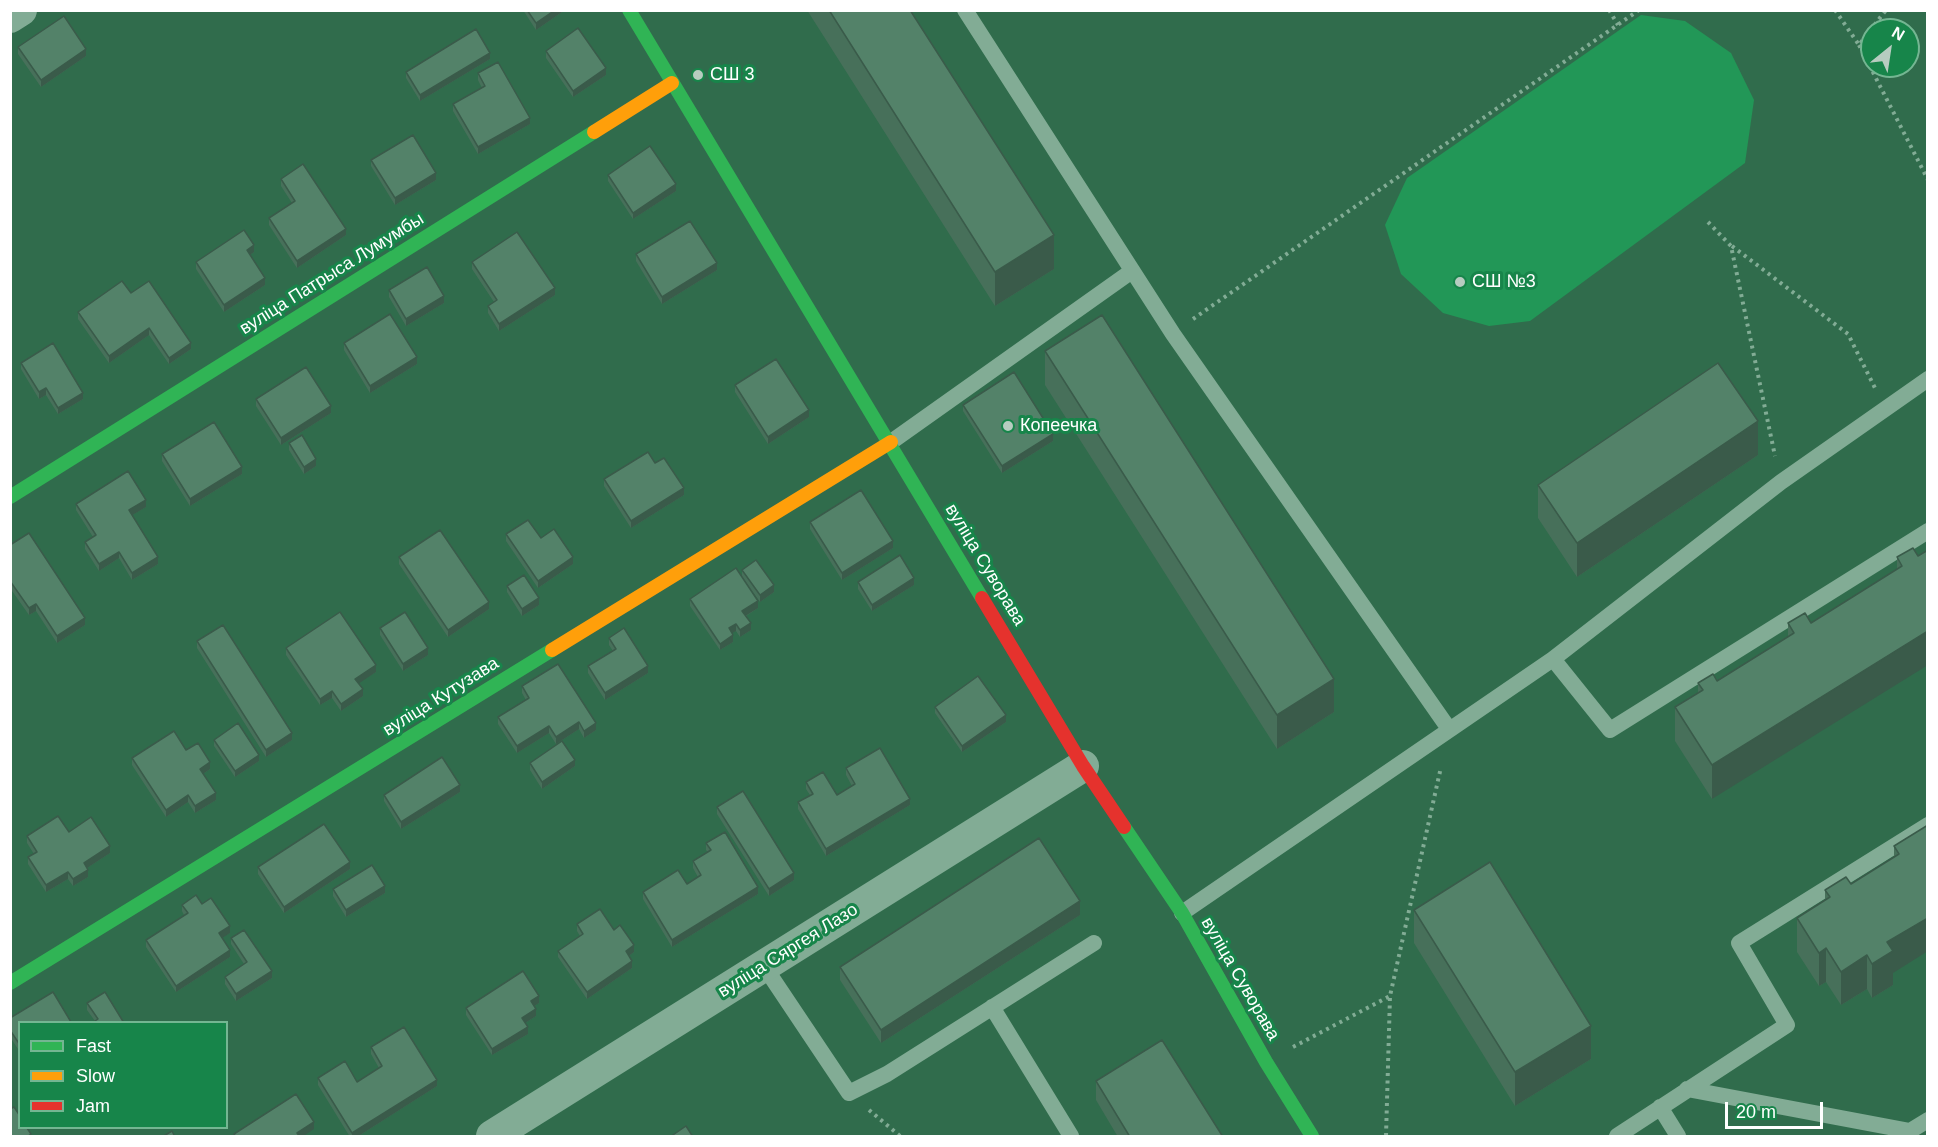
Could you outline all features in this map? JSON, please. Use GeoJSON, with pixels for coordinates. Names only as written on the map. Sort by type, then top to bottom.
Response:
{"type":"FeatureCollection","features":[{"type":"Feature","properties":{"kind":"street"},"geometry":{"type":"LineString","coordinates":[[10,17],[21,10]]}},
{"type":"Feature","properties":{"kind":"street","name":"вуліца Суворава"},"geometry":{"type":"LineString","coordinates":[[629,10],[891,442],[1083,766],[1182,913],[1266,1062],[1312,1137]]}},
{"type":"Feature","properties":{"kind":"street","name":"вуліца Патрыса Лумумбы"},"geometry":{"type":"LineString","coordinates":[[10,497],[672,82]]}},
{"type":"Feature","properties":{"kind":"street","name":"вуліца Кутузава"},"geometry":{"type":"LineString","coordinates":[[10,983],[891,442]]}},
{"type":"Feature","properties":{"kind":"street","name":"вуліца Сяргея Лазо"},"geometry":{"type":"LineString","coordinates":[[492,1137],[1083,766]]}},
{"type":"Feature","properties":{"kind":"lane"},"geometry":{"type":"LineString","coordinates":[[965,10],[1173,334],[1449,729]]}},
{"type":"Feature","properties":{"kind":"lane"},"geometry":{"type":"LineString","coordinates":[[891,442],[1132,271]]}},
{"type":"Feature","properties":{"kind":"lane"},"geometry":{"type":"LineString","coordinates":[[1182,913],[1553,659],[1781,482],[1928,379]]}},
{"type":"Feature","properties":{"kind":"lane"},"geometry":{"type":"LineString","coordinates":[[1553,659],[1610,730],[1928,531]]}},
{"type":"Feature","properties":{"kind":"lane"},"geometry":{"type":"LineString","coordinates":[[1617,1137],[1787,1025],[1739,943],[1928,825]]}},
{"type":"Feature","properties":{"kind":"lane"},"geometry":{"type":"LineString","coordinates":[[764,966],[849,1092],[887,1074],[1094,943]]}},
{"type":"Feature","properties":{"kind":"lane"},"geometry":{"type":"LineString","coordinates":[[992,1007],[1071,1137]]}},
{"type":"Feature","properties":{"kind":"lane"},"geometry":{"type":"LineString","coordinates":[[1687,1089],[1910,1131],[1928,1120]]}},
{"type":"Feature","properties":{"kind":"lane"},"geometry":{"type":"LineString","coordinates":[[1660,1107],[1678,1137]]}},
{"type":"Feature","properties":{"kind":"lane"},"geometry":{"type":"LineString","coordinates":[[1856,1121],[1864,1137]]}},
{"type":"Feature","properties":{"kind":"path"},"geometry":{"type":"LineString","coordinates":[[1609,10],[1618,25]]}},
{"type":"Feature","properties":{"kind":"path"},"geometry":{"type":"LineString","coordinates":[[1173,334],[1639,10]]}},
{"type":"Feature","properties":{"kind":"path"},"geometry":{"type":"LineString","coordinates":[[1835,10],[1859,45],[1928,180]]}},
{"type":"Feature","properties":{"kind":"path"},"geometry":{"type":"LineString","coordinates":[[1859,45],[1886,10]]}},
{"type":"Feature","properties":{"kind":"path"},"geometry":{"type":"LineString","coordinates":[[1708,222],[1731,246],[1848,334],[1885,409]]}},
{"type":"Feature","properties":{"kind":"path"},"geometry":{"type":"LineString","coordinates":[[1731,246],[1781,482]]}},
{"type":"Feature","properties":{"kind":"path"},"geometry":{"type":"LineString","coordinates":[[1386,1137],[1390,996],[1449,729]]}},
{"type":"Feature","properties":{"kind":"path"},"geometry":{"type":"LineString","coordinates":[[1266,1062],[1390,996]]}},
{"type":"Feature","properties":{"kind":"path"},"geometry":{"type":"LineString","coordinates":[[849,1092],[900,1137]]}},
{"type":"Feature","properties":{"kind":"green space"},"geometry":{"type":"Polygon","coordinates":[[[1641,15],[1685,21],[1731,53],[1754,100],[1745,163],[1530,321],[1489,326],[1443,313],[1401,274],[1385,225],[1407,178],[1641,15]]]}},
{"type":"Feature","properties":{"kind":"building"},"geometry":{"type":"Polygon","coordinates":[[[527,10],[555,10],[536,23],[527,10]]]}},
{"type":"Feature","properties":{"kind":"building"},"geometry":{"type":"Polygon","coordinates":[[[829,10],[910,10],[1054,235],[995,272],[829,10]]]}},
{"type":"Feature","properties":{"kind":"building"},"geometry":{"type":"Polygon","coordinates":[[[64,16],[86,49],[41,80],[18,47],[64,16]]]}},
{"type":"Feature","properties":{"kind":"building"},"geometry":{"type":"Polygon","coordinates":[[[578,28],[606,68],[573,91],[546,51],[578,28]]]}},
{"type":"Feature","properties":{"kind":"building"},"geometry":{"type":"Polygon","coordinates":[[[476,29],[490,53],[420,95],[406,72],[476,29]]]}},
{"type":"Feature","properties":{"kind":"building"},"geometry":{"type":"Polygon","coordinates":[[[498,62],[530,118],[478,147],[453,104],[485,86],[478,73],[498,62]]]}},
{"type":"Feature","properties":{"kind":"building"},"geometry":{"type":"Polygon","coordinates":[[[413,135],[436,173],[395,198],[371,160],[413,135]]]}},
{"type":"Feature","properties":{"kind":"building"},"geometry":{"type":"Polygon","coordinates":[[[650,146],[676,184],[633,213],[608,175],[650,146]]]}},
{"type":"Feature","properties":{"kind":"building"},"geometry":{"type":"Polygon","coordinates":[[[303,164],[346,229],[297,261],[269,218],[295,201],[281,179],[303,164]]]}},
{"type":"Feature","properties":{"kind":"building"},"geometry":{"type":"Polygon","coordinates":[[[690,221],[717,263],[662,297],[636,254],[690,221]]]}},
{"type":"Feature","properties":{"kind":"building"},"geometry":{"type":"Polygon","coordinates":[[[244,230],[254,245],[247,250],[265,278],[224,305],[196,262],[244,230]]]}},
{"type":"Feature","properties":{"kind":"building"},"geometry":{"type":"Polygon","coordinates":[[[517,232],[555,288],[499,324],[488,306],[497,300],[472,262],[517,232]]]}},
{"type":"Feature","properties":{"kind":"building"},"geometry":{"type":"Polygon","coordinates":[[[427,267],[444,296],[406,319],[389,290],[427,267]]]}},
{"type":"Feature","properties":{"kind":"building"},"geometry":{"type":"Polygon","coordinates":[[[122,281],[131,293],[149,281],[191,343],[169,358],[149,328],[109,356],[78,312],[122,281]]]}},
{"type":"Feature","properties":{"kind":"building"},"geometry":{"type":"Polygon","coordinates":[[[390,314],[417,357],[370,386],[344,343],[390,314]]]}},
{"type":"Feature","properties":{"kind":"building"},"geometry":{"type":"Polygon","coordinates":[[[1102,315],[1334,679],[1277,715],[1045,351],[1102,315]]]}},
{"type":"Feature","properties":{"kind":"building"},"geometry":{"type":"Polygon","coordinates":[[[53,343],[83,393],[58,408],[46,388],[39,392],[21,363],[53,343]]]}},
{"type":"Feature","properties":{"kind":"building"},"geometry":{"type":"Polygon","coordinates":[[[776,359],[809,410],[768,437],[735,385],[776,359]]]}},
{"type":"Feature","properties":{"kind":"building"},"geometry":{"type":"Polygon","coordinates":[[[1718,363],[1758,421],[1577,543],[1538,485],[1718,363]]]}},
{"type":"Feature","properties":{"kind":"building"},"geometry":{"type":"Polygon","coordinates":[[[306,367],[331,406],[281,438],[256,399],[306,367]]]}},
{"type":"Feature","properties":{"kind":"building","name":"Копеечка"},"geometry":{"type":"Polygon","coordinates":[[[1014,372],[1053,434],[1002,466],[963,405],[1014,372]]]}},
{"type":"Feature","properties":{"kind":"building"},"geometry":{"type":"Polygon","coordinates":[[[214,422],[242,467],[190,499],[162,454],[214,422]]]}},
{"type":"Feature","properties":{"kind":"building"},"geometry":{"type":"Polygon","coordinates":[[[302,435],[316,459],[304,467],[289,443],[302,435]]]}},
{"type":"Feature","properties":{"kind":"building"},"geometry":{"type":"Polygon","coordinates":[[[648,452],[655,463],[664,458],[684,488],[631,521],[604,479],[648,452]]]}},
{"type":"Feature","properties":{"kind":"building"},"geometry":{"type":"Polygon","coordinates":[[[128,471],[146,500],[129,510],[158,557],[132,573],[119,552],[99,564],[85,542],[96,535],[76,504],[128,471]]]}},
{"type":"Feature","properties":{"kind":"building"},"geometry":{"type":"Polygon","coordinates":[[[861,490],[893,541],[842,573],[810,522],[861,490]]]}},
{"type":"Feature","properties":{"kind":"building"},"geometry":{"type":"Polygon","coordinates":[[[528,520],[541,538],[554,529],[573,557],[538,581],[506,534],[528,520]]]}},
{"type":"Feature","properties":{"kind":"building"},"geometry":{"type":"Polygon","coordinates":[[[440,530],[489,602],[448,630],[399,557],[440,530]]]}},
{"type":"Feature","properties":{"kind":"building"},"geometry":{"type":"Polygon","coordinates":[[[29,533],[85,618],[57,636],[36,604],[29,608],[10,581],[10,545],[29,533]]]}},
{"type":"Feature","properties":{"kind":"building"},"geometry":{"type":"Polygon","coordinates":[[[1913,548],[1918,556],[1928,550],[1928,631],[1712,765],[1675,707],[1703,690],[1698,683],[1713,674],[1717,681],[1794,633],[1788,623],[1805,613],[1811,623],[1902,566],[1897,557],[1913,548]]]}},
{"type":"Feature","properties":{"kind":"building"},"geometry":{"type":"Polygon","coordinates":[[[900,555],[914,578],[872,605],[858,582],[900,555]]]}},
{"type":"Feature","properties":{"kind":"building"},"geometry":{"type":"Polygon","coordinates":[[[756,560],[774,585],[760,595],[742,570],[756,560]]]}},
{"type":"Feature","properties":{"kind":"building"},"geometry":{"type":"Polygon","coordinates":[[[736,568],[758,601],[742,611],[751,623],[740,630],[736,624],[729,628],[733,635],[720,644],[690,599],[736,568]]]}},
{"type":"Feature","properties":{"kind":"building"},"geometry":{"type":"Polygon","coordinates":[[[524,575],[539,598],[522,609],[507,586],[524,575]]]}},
{"type":"Feature","properties":{"kind":"building"},"geometry":{"type":"Polygon","coordinates":[[[340,612],[376,665],[355,679],[363,689],[341,704],[332,691],[320,699],[286,648],[340,612]]]}},
{"type":"Feature","properties":{"kind":"building"},"geometry":{"type":"Polygon","coordinates":[[[405,612],[428,648],[403,664],[380,628],[405,612]]]}},
{"type":"Feature","properties":{"kind":"building"},"geometry":{"type":"Polygon","coordinates":[[[223,625],[292,733],[266,750],[197,641],[223,625]]]}},
{"type":"Feature","properties":{"kind":"building"},"geometry":{"type":"Polygon","coordinates":[[[624,628],[648,666],[605,693],[588,666],[616,649],[609,638],[624,628]]]}},
{"type":"Feature","properties":{"kind":"building"},"geometry":{"type":"Polygon","coordinates":[[[558,664],[596,723],[584,731],[579,722],[556,737],[549,726],[517,746],[498,717],[529,698],[522,686],[558,664]]]}},
{"type":"Feature","properties":{"kind":"building"},"geometry":{"type":"Polygon","coordinates":[[[978,676],[1006,715],[962,746],[935,707],[978,676]]]}},
{"type":"Feature","properties":{"kind":"building"},"geometry":{"type":"Polygon","coordinates":[[[238,723],[259,755],[235,771],[214,740],[238,723]]]}},
{"type":"Feature","properties":{"kind":"building"},"geometry":{"type":"Polygon","coordinates":[[[174,731],[186,750],[198,743],[210,762],[200,769],[216,793],[195,806],[188,795],[166,810],[132,758],[174,731]]]}},
{"type":"Feature","properties":{"kind":"building"},"geometry":{"type":"Polygon","coordinates":[[[562,741],[575,760],[542,782],[530,763],[562,741]]]}},
{"type":"Feature","properties":{"kind":"building"},"geometry":{"type":"Polygon","coordinates":[[[880,748],[910,799],[826,849],[798,802],[813,794],[806,782],[823,772],[837,795],[855,784],[846,768],[880,748]]]}},
{"type":"Feature","properties":{"kind":"building"},"geometry":{"type":"Polygon","coordinates":[[[442,757],[460,785],[401,822],[384,795],[442,757]]]}},
{"type":"Feature","properties":{"kind":"building"},"geometry":{"type":"Polygon","coordinates":[[[743,791],[794,873],[769,889],[717,807],[743,791]]]}},
{"type":"Feature","properties":{"kind":"building"},"geometry":{"type":"Polygon","coordinates":[[[58,816],[69,832],[91,817],[110,846],[84,863],[88,870],[73,879],[68,872],[46,885],[28,857],[37,852],[27,836],[58,816]]]}},
{"type":"Feature","properties":{"kind":"building"},"geometry":{"type":"Polygon","coordinates":[[[324,824],[350,862],[284,907],[258,867],[324,824]]]}},
{"type":"Feature","properties":{"kind":"building"},"geometry":{"type":"Polygon","coordinates":[[[1928,825],[1928,918],[1887,942],[1893,951],[1872,964],[1867,955],[1841,972],[1826,948],[1819,953],[1797,918],[1830,897],[1825,890],[1846,877],[1851,884],[1899,854],[1894,846],[1928,825]]]}},
{"type":"Feature","properties":{"kind":"building"},"geometry":{"type":"Polygon","coordinates":[[[725,832],[758,887],[672,940],[643,892],[678,870],[687,884],[701,875],[693,861],[711,850],[706,843],[725,832]]]}},
{"type":"Feature","properties":{"kind":"building"},"geometry":{"type":"Polygon","coordinates":[[[1039,838],[1080,901],[881,1030],[840,967],[1039,838]]]}},
{"type":"Feature","properties":{"kind":"building"},"geometry":{"type":"Polygon","coordinates":[[[1490,862],[1591,1026],[1515,1072],[1414,910],[1490,862]]]}},
{"type":"Feature","properties":{"kind":"building"},"geometry":{"type":"Polygon","coordinates":[[[372,865],[385,886],[346,910],[333,889],[372,865]]]}},
{"type":"Feature","properties":{"kind":"building"},"geometry":{"type":"Polygon","coordinates":[[[196,895],[202,904],[211,898],[230,926],[219,933],[230,950],[176,986],[146,940],[188,913],[182,905],[196,895]]]}},
{"type":"Feature","properties":{"kind":"building"},"geometry":{"type":"Polygon","coordinates":[[[600,909],[614,930],[620,925],[634,945],[626,951],[632,961],[587,992],[558,951],[583,934],[577,924],[600,909]]]}},
{"type":"Feature","properties":{"kind":"building"},"geometry":{"type":"Polygon","coordinates":[[[244,930],[272,971],[236,994],[225,977],[247,962],[231,938],[244,930]]]}},
{"type":"Feature","properties":{"kind":"building"},"geometry":{"type":"Polygon","coordinates":[[[523,971],[539,996],[531,1001],[536,1009],[522,1018],[528,1027],[492,1049],[466,1008],[523,971]]]}},
{"type":"Feature","properties":{"kind":"building"},"geometry":{"type":"Polygon","coordinates":[[[53,992],[70,1021],[18,1021],[18,1042],[10,1030],[10,1018],[53,992]]]}},
{"type":"Feature","properties":{"kind":"building"},"geometry":{"type":"Polygon","coordinates":[[[105,992],[123,1021],[95,1021],[98,1019],[87,1003],[105,992]]]}},
{"type":"Feature","properties":{"kind":"building"},"geometry":{"type":"Polygon","coordinates":[[[404,1027],[437,1080],[352,1133],[318,1078],[345,1061],[357,1082],[382,1066],[371,1047],[404,1027]]]}},
{"type":"Feature","properties":{"kind":"building"},"geometry":{"type":"Polygon","coordinates":[[[1162,1040],[1223,1137],[1130,1137],[1096,1081],[1162,1040]]]}},
{"type":"Feature","properties":{"kind":"building"},"geometry":{"type":"Polygon","coordinates":[[[296,1094],[314,1122],[297,1133],[300,1137],[236,1137],[234,1134],[296,1094]]]}},
{"type":"Feature","properties":{"kind":"building"},"geometry":{"type":"Polygon","coordinates":[[[14,1107],[18,1113],[18,1129],[28,1129],[31,1134],[27,1137],[10,1137],[10,1109],[14,1107]]]}},
{"type":"Feature","properties":{"kind":"building"},"geometry":{"type":"Polygon","coordinates":[[[686,1126],[693,1137],[670,1137],[686,1126]]]}},
{"type":"Feature","properties":{"kind":"building"},"geometry":{"type":"Polygon","coordinates":[[[172,1131],[175,1137],[162,1137],[172,1131]]]}},
{"type":"Feature","properties":{"kind":"traffic: fast"},"geometry":{"type":"LineString","coordinates":[[629,10],[982,598]]}},
{"type":"Feature","properties":{"kind":"traffic: fast"},"geometry":{"type":"LineString","coordinates":[[10,497],[594,132]]}},
{"type":"Feature","properties":{"kind":"traffic: fast"},"geometry":{"type":"LineString","coordinates":[[10,983],[552,650]]}},
{"type":"Feature","properties":{"kind":"traffic: fast"},"geometry":{"type":"LineString","coordinates":[[1124,827],[1182,913],[1266,1062],[1312,1136]]}},
{"type":"Feature","properties":{"kind":"traffic: slow"},"geometry":{"type":"LineString","coordinates":[[594,132],[672,83]]}},
{"type":"Feature","properties":{"kind":"traffic: slow"},"geometry":{"type":"LineString","coordinates":[[552,650],[891,442]]}},
{"type":"Feature","properties":{"kind":"traffic: jam"},"geometry":{"type":"LineString","coordinates":[[982,598],[1083,766],[1124,827]]}},
{"type":"Feature","properties":{"kind":"place","name":"СШ 3"},"geometry":{"type":"Point","coordinates":[698,75]}},
{"type":"Feature","properties":{"kind":"place","name":"СШ №3"},"geometry":{"type":"Point","coordinates":[1460,282]}},
{"type":"Feature","properties":{"kind":"place","name":"Копеечка"},"geometry":{"type":"Point","coordinates":[1008,426]}}]}
